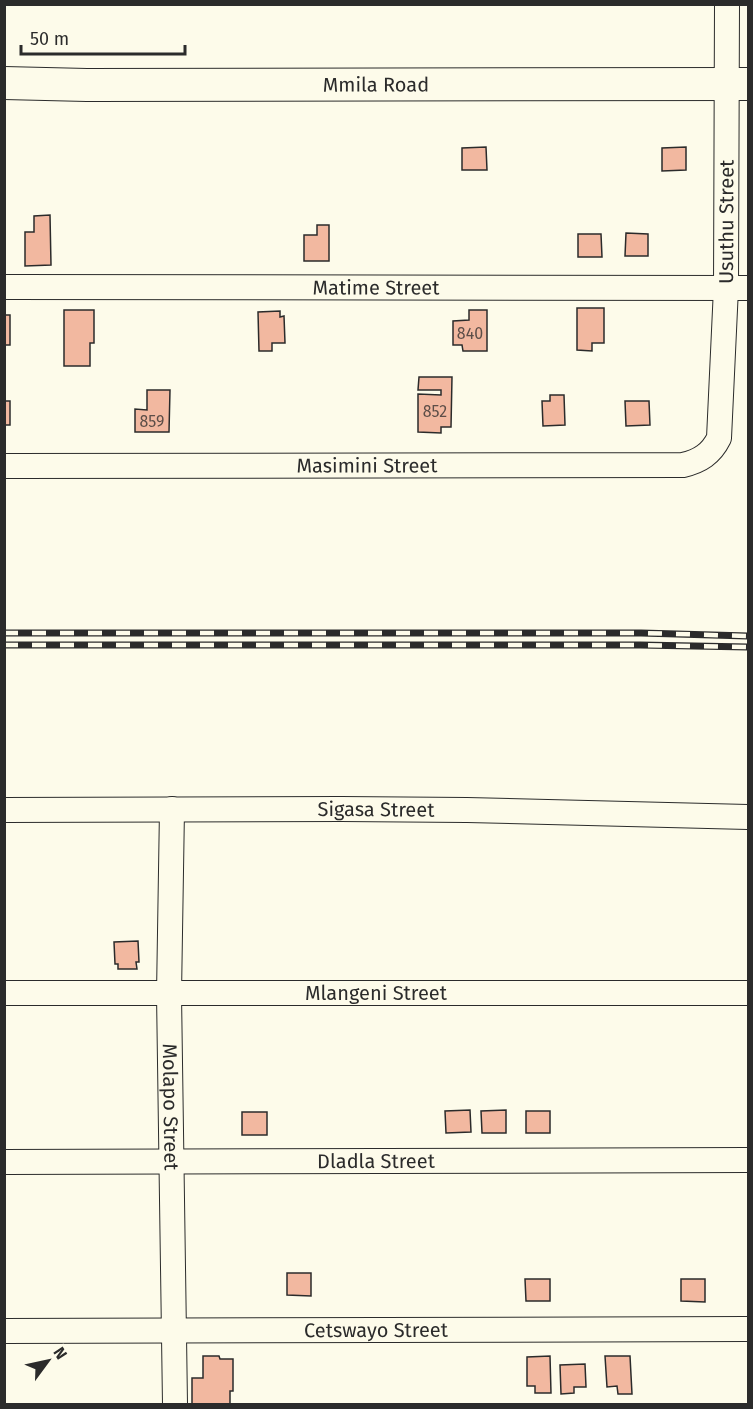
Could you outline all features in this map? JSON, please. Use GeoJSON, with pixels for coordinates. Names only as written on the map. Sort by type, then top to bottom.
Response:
{"type":"FeatureCollection","features":[{"type":"Feature","properties":{"kind":"main road","name":"Mmila Road"},"geometry":{"type":"LineString","coordinates":[[4,83],[738,91]]}},
{"type":"Feature","properties":{"kind":"main road","name":"Mmila Road"},"geometry":{"type":"LineString","coordinates":[[4,101],[738,91]]}},
{"type":"Feature","properties":{"kind":"street","name":"Usuthu Street"},"geometry":{"type":"LineString","coordinates":[[719,438],[737,288],[738,91],[728,4]]}},
{"type":"Feature","properties":{"kind":"street","name":"Matime Street"},"geometry":{"type":"LineString","coordinates":[[4,287],[737,288]]}},
{"type":"Feature","properties":{"kind":"street","name":"Masimini Street"},"geometry":{"type":"LineString","coordinates":[[4,466],[683,465],[693,463],[710,452],[719,438]]}},
{"type":"Feature","properties":{"kind":"street","name":"Molapo Street"},"geometry":{"type":"LineString","coordinates":[[172,809],[170,993],[175,1404]]}},
{"type":"Feature","properties":{"kind":"street","name":"Sigasa Street"},"geometry":{"type":"LineString","coordinates":[[4,810],[478,810],[748,817]]}},
{"type":"Feature","properties":{"kind":"street","name":"Mlangeni Street"},"geometry":{"type":"LineString","coordinates":[[4,993],[748,993]]}},
{"type":"Feature","properties":{"kind":"street","name":"Dladla Street"},"geometry":{"type":"LineString","coordinates":[[4,1162],[748,1160]]}},
{"type":"Feature","properties":{"kind":"street","name":"Cetswayo Street"},"geometry":{"type":"LineString","coordinates":[[4,1331],[748,1329]]}},
{"type":"Feature","properties":{"kind":"building"},"geometry":{"type":"Polygon","coordinates":[[[486,147],[487,170],[462,170],[462,148],[486,147]]]}},
{"type":"Feature","properties":{"kind":"building"},"geometry":{"type":"Polygon","coordinates":[[[686,147],[686,170],[662,171],[662,148],[686,147]]]}},
{"type":"Feature","properties":{"kind":"building"},"geometry":{"type":"Polygon","coordinates":[[[50,215],[51,265],[25,266],[25,232],[34,232],[34,216],[50,215]]]}},
{"type":"Feature","properties":{"kind":"building"},"geometry":{"type":"Polygon","coordinates":[[[317,225],[329,225],[329,261],[304,261],[304,235],[317,235],[317,225]]]}},
{"type":"Feature","properties":{"kind":"building"},"geometry":{"type":"Polygon","coordinates":[[[626,233],[648,234],[648,256],[625,256],[626,233]]]}},
{"type":"Feature","properties":{"kind":"building"},"geometry":{"type":"Polygon","coordinates":[[[578,234],[601,234],[602,257],[578,257],[578,234]]]}},
{"type":"Feature","properties":{"kind":"building"},"geometry":{"type":"Polygon","coordinates":[[[577,308],[604,308],[604,343],[592,343],[592,351],[577,350],[577,308]]]}},
{"type":"Feature","properties":{"kind":"building"},"geometry":{"type":"Polygon","coordinates":[[[64,310],[94,310],[94,343],[90,343],[90,366],[64,366],[64,310]]]}},
{"type":"Feature","properties":{"kind":"building"},"geometry":{"type":"Polygon","coordinates":[[[469,310],[487,310],[487,351],[463,351],[462,345],[453,345],[453,321],[469,320],[469,310]]]}},
{"type":"Feature","properties":{"kind":"building"},"geometry":{"type":"Polygon","coordinates":[[[280,311],[280,317],[284,316],[285,343],[272,343],[272,351],[259,351],[258,312],[280,311]]]}},
{"type":"Feature","properties":{"kind":"building"},"geometry":{"type":"Polygon","coordinates":[[[4,315],[10,315],[10,345],[4,345],[4,315]]]}},
{"type":"Feature","properties":{"kind":"building"},"geometry":{"type":"Polygon","coordinates":[[[419,377],[452,377],[451,427],[441,427],[441,433],[418,432],[418,394],[441,395],[441,390],[418,390],[419,377]]]}},
{"type":"Feature","properties":{"kind":"building"},"geometry":{"type":"Polygon","coordinates":[[[147,390],[170,390],[169,432],[135,432],[135,409],[147,410],[147,390]]]}},
{"type":"Feature","properties":{"kind":"building"},"geometry":{"type":"Polygon","coordinates":[[[550,395],[564,395],[565,425],[543,426],[542,401],[550,401],[550,395]]]}},
{"type":"Feature","properties":{"kind":"building"},"geometry":{"type":"Polygon","coordinates":[[[4,401],[10,401],[10,425],[4,425],[4,401]]]}},
{"type":"Feature","properties":{"kind":"building"},"geometry":{"type":"Polygon","coordinates":[[[625,401],[649,401],[650,425],[626,426],[625,401]]]}},
{"type":"Feature","properties":{"kind":"building"},"geometry":{"type":"Polygon","coordinates":[[[138,941],[137,969],[118,969],[118,964],[115,964],[114,942],[138,941]]]}},
{"type":"Feature","properties":{"kind":"building"},"geometry":{"type":"Polygon","coordinates":[[[470,1110],[471,1132],[446,1133],[445,1111],[470,1110]]]}},
{"type":"Feature","properties":{"kind":"building"},"geometry":{"type":"Polygon","coordinates":[[[506,1110],[506,1133],[482,1133],[481,1111],[506,1110]]]}},
{"type":"Feature","properties":{"kind":"building"},"geometry":{"type":"Polygon","coordinates":[[[526,1111],[550,1111],[550,1133],[526,1133],[526,1111]]]}},
{"type":"Feature","properties":{"kind":"building"},"geometry":{"type":"Polygon","coordinates":[[[242,1112],[267,1112],[267,1135],[242,1135],[242,1112]]]}},
{"type":"Feature","properties":{"kind":"building"},"geometry":{"type":"Polygon","coordinates":[[[287,1273],[311,1273],[311,1296],[287,1295],[287,1273]]]}},
{"type":"Feature","properties":{"kind":"building"},"geometry":{"type":"Polygon","coordinates":[[[525,1279],[550,1279],[550,1301],[526,1301],[525,1279]]]}},
{"type":"Feature","properties":{"kind":"building"},"geometry":{"type":"Polygon","coordinates":[[[681,1279],[705,1279],[705,1302],[681,1301],[681,1279]]]}},
{"type":"Feature","properties":{"kind":"building"},"geometry":{"type":"Polygon","coordinates":[[[203,1356],[233,1359],[233,1391],[230,1391],[230,1404],[192,1404],[192,1378],[203,1378],[203,1356]]]}},
{"type":"Feature","properties":{"kind":"building"},"geometry":{"type":"Polygon","coordinates":[[[550,1356],[551,1393],[535,1393],[535,1386],[527,1386],[527,1357],[550,1356]]]}},
{"type":"Feature","properties":{"kind":"building"},"geometry":{"type":"Polygon","coordinates":[[[605,1356],[630,1356],[632,1394],[618,1394],[617,1386],[607,1387],[605,1356]]]}},
{"type":"Feature","properties":{"kind":"building"},"geometry":{"type":"Polygon","coordinates":[[[585,1364],[586,1387],[574,1387],[574,1393],[561,1394],[560,1365],[585,1364]]]}},
{"type":"Feature","properties":{"kind":"railway"},"geometry":{"type":"LineString","coordinates":[[4,633],[641,633],[748,636]]}},
{"type":"Feature","properties":{"kind":"railway"},"geometry":{"type":"LineString","coordinates":[[4,645],[748,647]]}}]}
